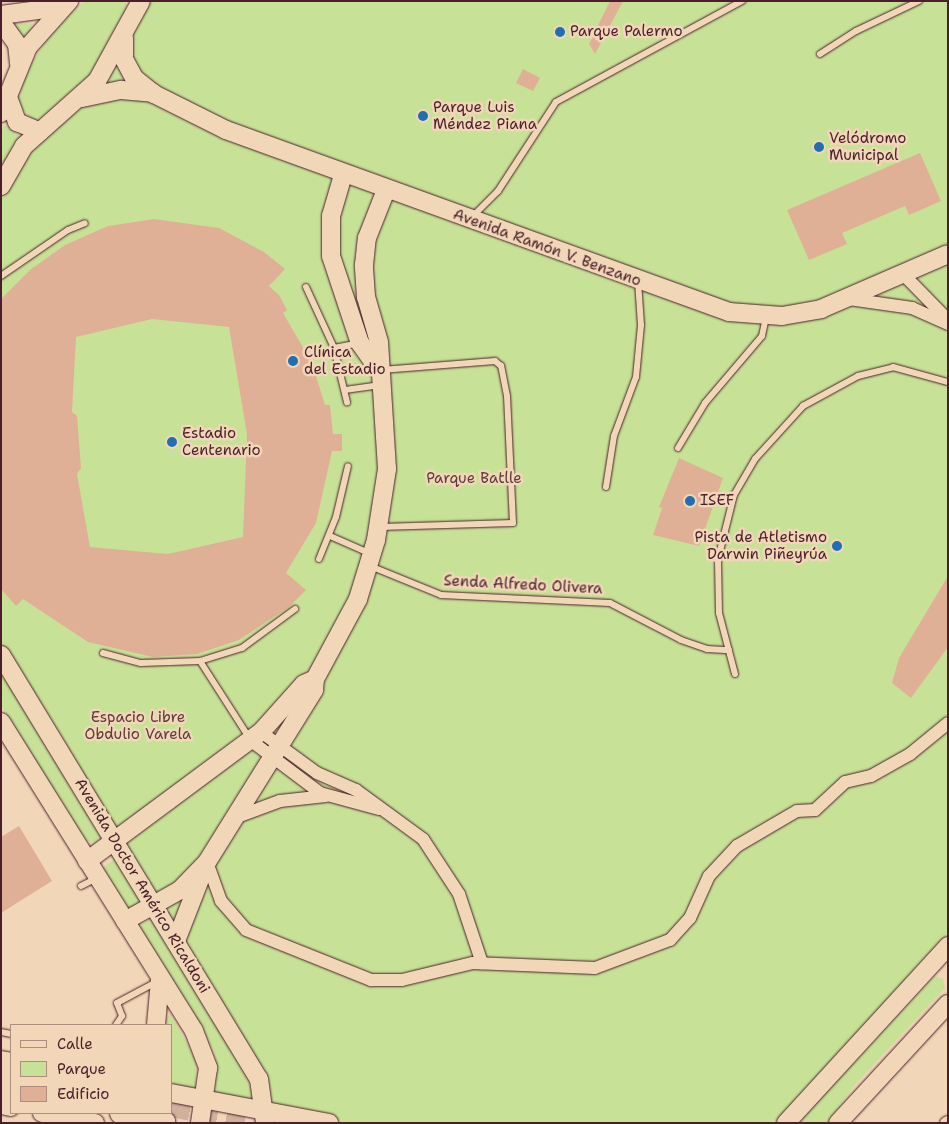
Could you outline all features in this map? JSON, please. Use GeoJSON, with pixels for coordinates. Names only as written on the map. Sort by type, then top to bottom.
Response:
{"type":"FeatureCollection","features":[{"type":"Feature","properties":{"kind":"main road"},"geometry":{"type":"LineString","coordinates":[[124,1114],[165,1121]]}},
{"type":"Feature","properties":{"kind":"street"},"geometry":{"type":"LineString","coordinates":[[1,16],[65,4]]}},
{"type":"Feature","properties":{"kind":"street"},"geometry":{"type":"LineString","coordinates":[[40,132],[17,122],[5,105],[19,64],[65,4]]}},
{"type":"Feature","properties":{"kind":"street"},"geometry":{"type":"LineString","coordinates":[[1,186],[24,146],[82,98],[124,38],[137,5]]}},
{"type":"Feature","properties":{"kind":"street"},"geometry":{"type":"LineString","coordinates":[[1,22],[17,44],[19,64]]}},
{"type":"Feature","properties":{"kind":"street","name":"Avenida Ramón V. Benzano"},"geometry":{"type":"LineString","coordinates":[[124,38],[126,66],[154,94]]}},
{"type":"Feature","properties":{"kind":"street","name":"Avenida Ramón V. Benzano"},"geometry":{"type":"LineString","coordinates":[[82,98],[122,90],[154,94],[242,137],[706,306],[766,316],[799,315],[850,299],[948,254]]}},
{"type":"Feature","properties":{"kind":"street"},"geometry":{"type":"LineString","coordinates":[[343,175],[331,216],[330,244],[335,275],[360,343],[380,378]]}},
{"type":"Feature","properties":{"kind":"street"},"geometry":{"type":"LineString","coordinates":[[176,941],[207,862],[230,820],[314,690],[315,679],[344,630],[371,560],[379,527],[387,469],[379,342],[366,297],[364,265],[367,238],[386,190]]}},
{"type":"Feature","properties":{"kind":"street"},"geometry":{"type":"LineString","coordinates":[[904,274],[948,320]]}},
{"type":"Feature","properties":{"kind":"street"},"geometry":{"type":"LineString","coordinates":[[850,299],[912,308],[948,324]]}},
{"type":"Feature","properties":{"kind":"street","name":"Avenida Doctor Américo Ricaldoni"},"geometry":{"type":"LineString","coordinates":[[1,656],[259,1079],[265,1117]]}},
{"type":"Feature","properties":{"kind":"street"},"geometry":{"type":"LineString","coordinates":[[87,861],[116,842],[256,736],[304,684],[315,679]]}},
{"type":"Feature","properties":{"kind":"street","name":"Avenida Doctor Américo Ricaldoni"},"geometry":{"type":"LineString","coordinates":[[1,722],[160,980],[194,1031],[206,1058],[204,1099],[200,1123]]}},
{"type":"Feature","properties":{"kind":"street"},"geometry":{"type":"LineString","coordinates":[[207,862],[221,901],[246,930],[371,980],[392,982],[456,964],[482,963],[595,968],[662,945],[682,928],[709,876],[737,846],[796,811],[815,810],[845,782],[871,776],[910,754],[948,724]]}},
{"type":"Feature","properties":{"kind":"street"},"geometry":{"type":"LineString","coordinates":[[256,736],[328,796]]}},
{"type":"Feature","properties":{"kind":"street"},"geometry":{"type":"LineString","coordinates":[[273,751],[412,828],[439,860],[459,894],[482,963]]}},
{"type":"Feature","properties":{"kind":"street"},"geometry":{"type":"LineString","coordinates":[[230,820],[280,801],[328,796],[382,810]]}},
{"type":"Feature","properties":{"kind":"street"},"geometry":{"type":"LineString","coordinates":[[125,921],[188,884],[207,862]]}},
{"type":"Feature","properties":{"kind":"street"},"geometry":{"type":"LineString","coordinates":[[786,1123],[948,946]]}},
{"type":"Feature","properties":{"kind":"street"},"geometry":{"type":"LineString","coordinates":[[929,965],[948,967]]}},
{"type":"Feature","properties":{"kind":"street"},"geometry":{"type":"LineString","coordinates":[[156,1024],[160,980]]}},
{"type":"Feature","properties":{"kind":"street"},"geometry":{"type":"LineString","coordinates":[[838,1123],[948,1004]]}},
{"type":"Feature","properties":{"kind":"street"},"geometry":{"type":"LineString","coordinates":[[172,1093],[204,1099],[265,1117],[329,1123]]}},
{"type":"Feature","properties":{"kind":"street"},"geometry":{"type":"LineString","coordinates":[[47,1114],[95,1123]]}},
{"type":"Feature","properties":{"kind":"lane"},"geometry":{"type":"LineString","coordinates":[[470,220],[498,191],[556,102],[742,1]]}},
{"type":"Feature","properties":{"kind":"lane"},"geometry":{"type":"LineString","coordinates":[[820,54],[856,31],[919,1]]}},
{"type":"Feature","properties":{"kind":"lane"},"geometry":{"type":"LineString","coordinates":[[1,276],[68,230],[85,223]]}},
{"type":"Feature","properties":{"kind":"lane"},"geometry":{"type":"LineString","coordinates":[[606,486],[614,436],[636,377],[641,325],[638,281]]}},
{"type":"Feature","properties":{"kind":"lane"},"geometry":{"type":"LineString","coordinates":[[306,287],[334,348],[347,402]]}},
{"type":"Feature","properties":{"kind":"lane"},"geometry":{"type":"LineString","coordinates":[[678,448],[705,403],[762,336],[766,316]]}},
{"type":"Feature","properties":{"kind":"lane"},"geometry":{"type":"LineString","coordinates":[[334,348],[360,343]]}},
{"type":"Feature","properties":{"kind":"lane"},"geometry":{"type":"LineString","coordinates":[[345,390],[380,378],[495,361],[500,366],[507,396],[512,523],[379,527]]}},
{"type":"Feature","properties":{"kind":"lane"},"geometry":{"type":"LineString","coordinates":[[736,674],[717,593],[722,531],[734,495],[770,440],[815,396],[858,376],[893,367],[948,382]]}},
{"type":"Feature","properties":{"kind":"lane"},"geometry":{"type":"LineString","coordinates":[[319,559],[330,536],[348,466]]}},
{"type":"Feature","properties":{"kind":"lane","name":"Senda Alfredo Olivera"},"geometry":{"type":"LineString","coordinates":[[330,536],[371,560],[441,595],[610,603],[681,640],[708,650],[729,650]]}},
{"type":"Feature","properties":{"kind":"lane"},"geometry":{"type":"LineString","coordinates":[[103,653],[141,663],[200,661],[254,640],[295,609]]}},
{"type":"Feature","properties":{"kind":"lane"},"geometry":{"type":"LineString","coordinates":[[200,661],[256,736]]}},
{"type":"Feature","properties":{"kind":"lane"},"geometry":{"type":"LineString","coordinates":[[81,886],[98,877]]}},
{"type":"Feature","properties":{"kind":"lane"},"geometry":{"type":"LineString","coordinates":[[117,1024],[122,1016],[117,1003],[160,980]]}},
{"type":"Feature","properties":{"kind":"green space"},"geometry":{"type":"Polygon","coordinates":[[[85,1],[126,1],[127,12],[92,76],[43,119],[31,119],[17,103],[27,70],[54,29],[85,1]]]}},
{"type":"Feature","properties":{"kind":"green space","name":"Parque Batlle"},"geometry":{"type":"Polygon","coordinates":[[[141,1],[948,1],[948,946],[786,1123],[329,1123],[265,1110],[262,1089],[1,655],[1,186],[10,169],[63,115],[141,1]]]}},
{"type":"Feature","properties":{"kind":"green space"},"geometry":{"type":"Polygon","coordinates":[[[15,23],[33,24],[23,41],[14,25],[15,23]]]}},
{"type":"Feature","properties":{"kind":"green space"},"geometry":{"type":"Polygon","coordinates":[[[4,124],[23,139],[1,170],[1,131],[4,124]]]}},
{"type":"Feature","properties":{"kind":"green space"},"geometry":{"type":"Polygon","coordinates":[[[1,668],[102,836],[94,843],[83,839],[1,705],[1,668]]]}},
{"type":"Feature","properties":{"kind":"green space"},"geometry":{"type":"Polygon","coordinates":[[[115,858],[143,902],[137,910],[126,909],[102,869],[115,858]]]}},
{"type":"Feature","properties":{"kind":"green space"},"geometry":{"type":"Polygon","coordinates":[[[152,918],[246,1071],[253,1100],[214,1095],[215,1053],[139,926],[152,918]]]}},
{"type":"Feature","properties":{"kind":"green space"},"geometry":{"type":"Polygon","coordinates":[[[935,976],[943,979],[945,988],[854,1086],[828,1123],[797,1123],[935,976]]]}},
{"type":"Feature","properties":{"kind":"green space"},"geometry":{"type":"Polygon","coordinates":[[[170,1014],[197,1060],[195,1090],[172,1087],[172,1024],[164,1024],[170,1014]]]}},
{"type":"Feature","properties":{"kind":"building"},"geometry":{"type":"Polygon","coordinates":[[[610,1],[623,1],[595,54],[589,44],[610,1]]]}},
{"type":"Feature","properties":{"kind":"building"},"geometry":{"type":"Polygon","coordinates":[[[523,69],[540,78],[533,91],[516,83],[523,69]]]}},
{"type":"Feature","properties":{"kind":"building"},"geometry":{"type":"Polygon","coordinates":[[[920,153],[941,201],[909,215],[905,206],[842,233],[847,244],[809,260],[787,210],[920,153]]]}},
{"type":"Feature","properties":{"kind":"building","name":"Estadio Centenario"},"geometry":{"type":"Polygon","coordinates":[[[154,219],[219,228],[264,252],[285,269],[269,286],[279,295],[287,310],[283,313],[312,363],[325,405],[330,405],[333,434],[342,434],[342,451],[332,451],[316,523],[286,573],[306,590],[289,607],[239,640],[197,654],[153,657],[88,642],[23,599],[16,606],[1,589],[1,299],[30,270],[65,245],[108,226],[154,219]],[[152,319],[76,337],[72,412],[77,416],[81,468],[77,474],[90,547],[168,554],[243,537],[247,434],[229,327],[152,319]]]}},
{"type":"Feature","properties":{"kind":"building","name":"ISEF"},"geometry":{"type":"Polygon","coordinates":[[[679,458],[723,478],[699,546],[653,535],[662,508],[659,507],[679,458]]]}},
{"type":"Feature","properties":{"kind":"building"},"geometry":{"type":"Polygon","coordinates":[[[948,576],[948,647],[911,698],[892,683],[899,658],[948,576]]]}},
{"type":"Feature","properties":{"kind":"building"},"geometry":{"type":"Polygon","coordinates":[[[19,826],[52,881],[1,913],[1,837],[19,826]]]}},
{"type":"Feature","properties":{"kind":"tunnel"},"geometry":{"type":"LineString","coordinates":[[172,1107],[252,1123]]}},
{"type":"Feature","properties":{"kind":"place","name":"Parque Palermo"},"geometry":{"type":"Point","coordinates":[560,32]}},
{"type":"Feature","properties":{"kind":"place","name":"Parque Luis Méndez Piana"},"geometry":{"type":"Point","coordinates":[423,116]}},
{"type":"Feature","properties":{"kind":"place","name":"Velódromo Municipal"},"geometry":{"type":"Point","coordinates":[819,147]}},
{"type":"Feature","properties":{"kind":"place","name":"Clínica del Estadio"},"geometry":{"type":"Point","coordinates":[293,361]}},
{"type":"Feature","properties":{"kind":"place","name":"Estadio Centenario"},"geometry":{"type":"Point","coordinates":[172,442]}},
{"type":"Feature","properties":{"kind":"place","name":"ISEF"},"geometry":{"type":"Point","coordinates":[690,501]}},
{"type":"Feature","properties":{"kind":"place","name":"Pista de Atletismo Darwin Piñeyrúa"},"geometry":{"type":"Point","coordinates":[837,546]}},
{"type":"Feature","properties":{"kind":"park label","name":"Espacio Libre Obdulio Varela"},"geometry":{"type":"Point","coordinates":[138,726]}}]}
